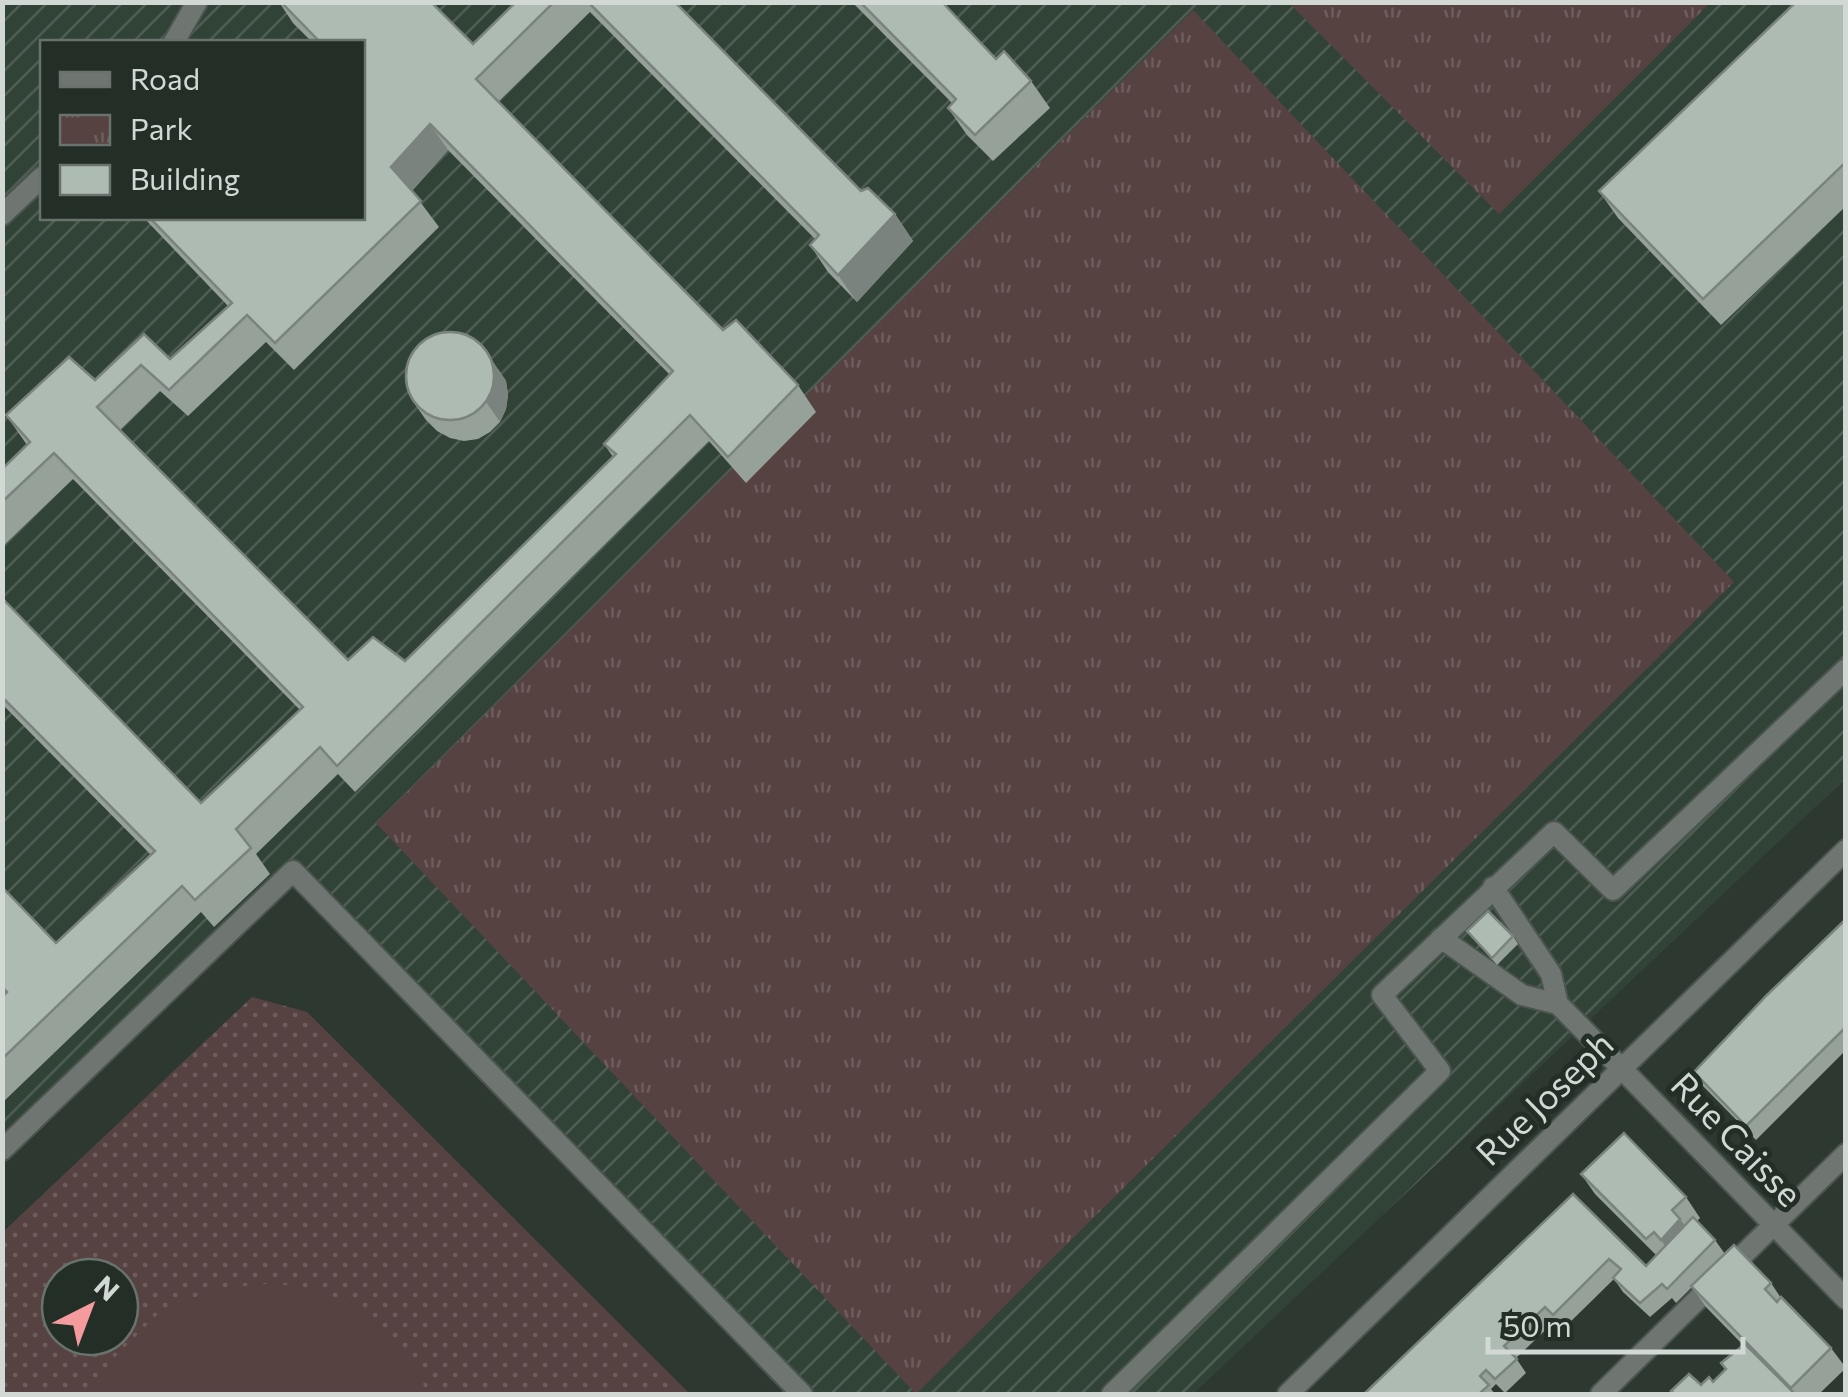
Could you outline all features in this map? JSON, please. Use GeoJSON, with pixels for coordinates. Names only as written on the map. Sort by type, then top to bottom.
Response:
{"type":"FeatureCollection","features":[{"type":"Feature","properties":{"kind":"street"},"geometry":{"type":"LineString","coordinates":[[175,40],[197,2]]}},
{"type":"Feature","properties":{"kind":"street"},"geometry":{"type":"LineString","coordinates":[[2,216],[40,179]]}},
{"type":"Feature","properties":{"kind":"street"},"geometry":{"type":"LineString","coordinates":[[1112,1394],[1440,1071],[1382,995],[1554,832],[1614,890],[1846,669]]}},
{"type":"Feature","properties":{"kind":"street","name":"Rue Joseph"},"geometry":{"type":"LineString","coordinates":[[1288,1394],[1846,850]]}},
{"type":"Feature","properties":{"kind":"street"},"geometry":{"type":"LineString","coordinates":[[2,1150],[292,871],[802,1394]]}},
{"type":"Feature","properties":{"kind":"street"},"geometry":{"type":"LineString","coordinates":[[1441,938],[1522,995],[1558,1004],[1551,974],[1493,887]]}},
{"type":"Feature","properties":{"kind":"street","name":"Rue Caisse"},"geometry":{"type":"LineString","coordinates":[[1558,1004],[1846,1299]]}},
{"type":"Feature","properties":{"kind":"street"},"geometry":{"type":"LineString","coordinates":[[1601,1394],[1846,1154]]}},
{"type":"Feature","properties":{"kind":"shaded area"},"geometry":{"type":"Polygon","coordinates":[[[3,3],[1845,3],[1845,779],[1193,1394],[784,1394],[293,872],[3,1153],[3,3]]]}},
{"type":"Feature","properties":{"kind":"green space"},"geometry":{"type":"Polygon","coordinates":[[[1289,3],[1710,3],[1499,214],[1289,3]]]}},
{"type":"Feature","properties":{"kind":"green space"},"geometry":{"type":"Polygon","coordinates":[[[1193,10],[1734,582],[916,1394],[376,823],[1193,10]]]}},
{"type":"Feature","properties":{"kind":"green space"},"geometry":{"type":"Polygon","coordinates":[[[252,997],[307,1012],[690,1394],[3,1394],[3,1232],[252,997]]]}},
{"type":"Feature","properties":{"kind":"green space"},"geometry":{"type":"Polygon","coordinates":[[[274,1283],[329,1295],[364,1315],[391,1338],[413,1365],[427,1394],[96,1394],[115,1357],[140,1357],[140,1332],[157,1315],[213,1289],[274,1283]]]}},
{"type":"Feature","properties":{"kind":"building"},"geometry":{"type":"Polygon","coordinates":[[[281,2],[431,2],[473,44],[516,2],[554,2],[476,79],[723,330],[736,320],[798,385],[728,457],[690,415],[337,766],[320,747],[236,829],[251,848],[195,900],[182,886],[2,1059],[2,997],[7,992],[2,987],[2,887],[56,943],[155,851],[2,697],[2,598],[201,803],[303,707],[54,453],[2,502],[2,469],[30,442],[6,415],[69,357],[95,380],[144,334],[170,359],[232,303],[152,220],[365,220],[365,40],[318,40],[281,2]],[[430,124],[391,167],[421,201],[275,343],[247,315],[169,390],[141,365],[97,407],[348,660],[373,637],[405,661],[616,454],[604,444],[673,371],[430,124]]]}},
{"type":"Feature","properties":{"kind":"building"},"geometry":{"type":"Polygon","coordinates":[[[588,2],[675,2],[861,191],[868,188],[895,214],[838,275],[810,245],[819,235],[588,2]]]}},
{"type":"Feature","properties":{"kind":"building"},"geometry":{"type":"Polygon","coordinates":[[[860,2],[942,2],[996,59],[1004,51],[1031,81],[975,135],[948,108],[956,99],[860,2]]]}},
{"type":"Feature","properties":{"kind":"building"},"geometry":{"type":"Polygon","coordinates":[[[1796,2],[1846,2],[1846,162],[1703,299],[1599,191],[1796,2]]]}},
{"type":"Feature","properties":{"kind":"building"},"geometry":{"type":"Polygon","coordinates":[[[450,332],[467,335],[481,345],[491,359],[491,393],[481,407],[467,417],[450,420],[433,417],[419,407],[409,393],[406,376],[409,359],[419,345],[433,335],[450,332]]]}},
{"type":"Feature","properties":{"kind":"building"},"geometry":{"type":"Polygon","coordinates":[[[1488,911],[1513,936],[1492,958],[1467,931],[1488,911]]]}},
{"type":"Feature","properties":{"kind":"building"},"geometry":{"type":"Polygon","coordinates":[[[1846,919],[1846,1027],[1746,1126],[1694,1072],[1846,919]]]}},
{"type":"Feature","properties":{"kind":"building"},"geometry":{"type":"Polygon","coordinates":[[[1624,1133],[1686,1197],[1672,1210],[1680,1219],[1661,1240],[1654,1232],[1646,1239],[1581,1174],[1624,1133]]]}},
{"type":"Feature","properties":{"kind":"building"},"geometry":{"type":"Polygon","coordinates":[[[1573,1194],[1646,1266],[1693,1217],[1715,1240],[1667,1289],[1662,1284],[1640,1303],[1613,1278],[1621,1269],[1609,1259],[1553,1315],[1545,1307],[1504,1346],[1517,1359],[1495,1379],[1486,1370],[1480,1376],[1489,1385],[1479,1394],[1364,1394],[1573,1194]]]}},
{"type":"Feature","properties":{"kind":"building"},"geometry":{"type":"Polygon","coordinates":[[[1734,1245],[1771,1283],[1765,1289],[1777,1302],[1781,1297],[1831,1348],[1791,1388],[1691,1286],[1734,1245]]]}},
{"type":"Feature","properties":{"kind":"building"},"geometry":{"type":"Polygon","coordinates":[[[1745,1344],[1795,1394],[1671,1391],[1689,1374],[1701,1385],[1709,1377],[1713,1382],[1726,1369],[1721,1363],[1745,1344]]]}}]}
